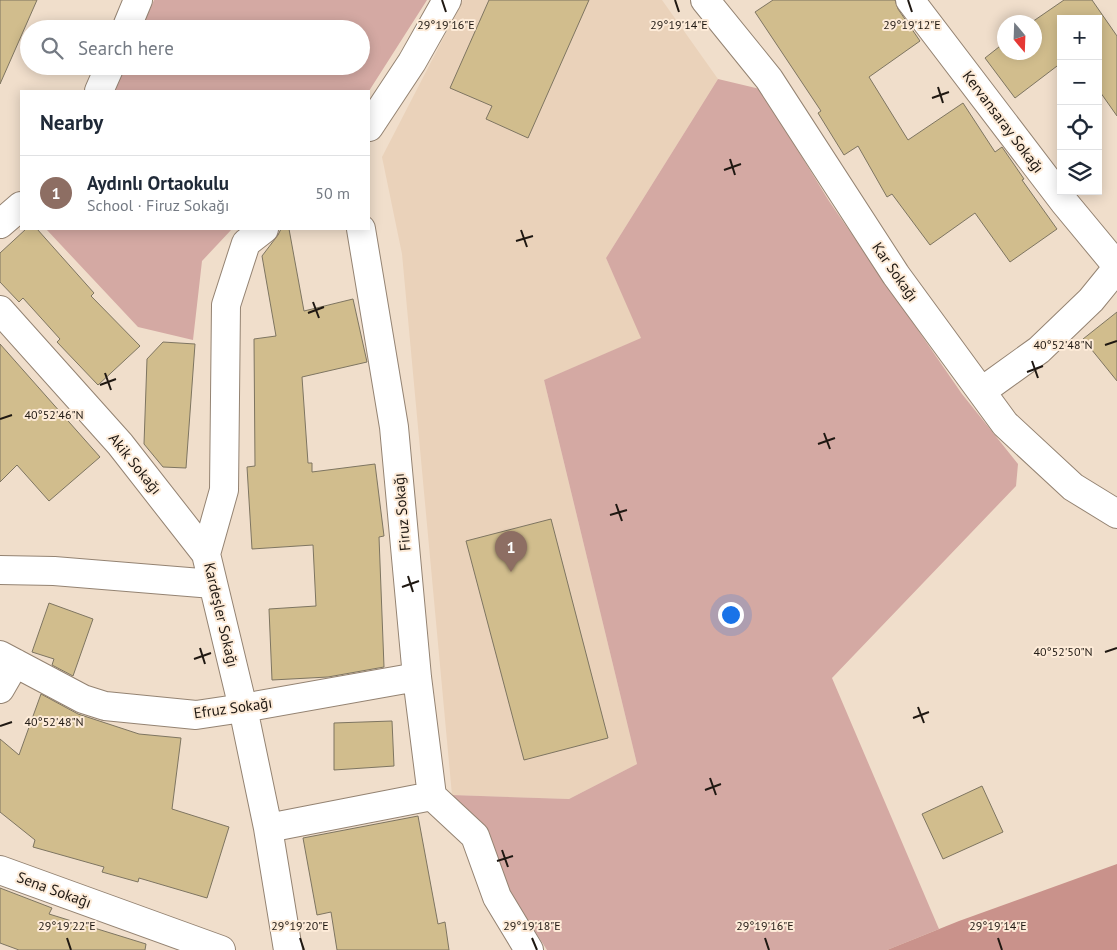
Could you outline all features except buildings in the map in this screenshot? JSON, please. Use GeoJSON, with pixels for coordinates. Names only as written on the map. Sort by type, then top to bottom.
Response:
{"type":"FeatureCollection","features":[{"type":"Feature","properties":{"kind":"street"},"geometry":{"type":"LineString","coordinates":[[130,20],[138,0]]}},
{"type":"Feature","properties":{"kind":"street"},"geometry":{"type":"LineString","coordinates":[[370,125],[412,62],[447,0]]}},
{"type":"Feature","properties":{"kind":"street","name":"Kar Sokağı"},"geometry":{"type":"LineString","coordinates":[[705,0],[769,79],[896,275],[1005,424],[1073,487],[1117,514]]}},
{"type":"Feature","properties":{"kind":"street","name":"Kervansaray Sokağı"},"geometry":{"type":"LineString","coordinates":[[910,0],[1064,202],[1117,267]]}},
{"type":"Feature","properties":{"kind":"street"},"geometry":{"type":"LineString","coordinates":[[99,90],[106,75]]}},
{"type":"Feature","properties":{"kind":"street"},"geometry":{"type":"LineString","coordinates":[[0,224],[20,207]]}},
{"type":"Feature","properties":{"kind":"street","name":"Kardeşler Sokağı"},"geometry":{"type":"LineString","coordinates":[[263,230],[246,243],[226,305],[224,490],[206,554],[243,708],[268,828],[288,950]]}},
{"type":"Feature","properties":{"kind":"street","name":"Firuz Sokağı"},"geometry":{"type":"LineString","coordinates":[[361,230],[394,427],[417,677],[432,796]]}},
{"type":"Feature","properties":{"kind":"street"},"geometry":{"type":"LineString","coordinates":[[982,391],[1039,350],[1090,300],[1117,267]]}},
{"type":"Feature","properties":{"kind":"street","name":"Akik Sokağı"},"geometry":{"type":"LineString","coordinates":[[0,310],[120,444],[206,554]]}},
{"type":"Feature","properties":{"kind":"street"},"geometry":{"type":"LineString","coordinates":[[0,570],[63,572],[213,584]]}},
{"type":"Feature","properties":{"kind":"street"},"geometry":{"type":"LineString","coordinates":[[0,689],[8,659]]}},
{"type":"Feature","properties":{"kind":"street","name":"Efruz Sokağı"},"geometry":{"type":"LineString","coordinates":[[8,659],[83,699],[105,706],[196,715],[417,677]]}},
{"type":"Feature","properties":{"kind":"street"},"geometry":{"type":"LineString","coordinates":[[268,828],[432,796],[475,836],[497,897],[529,950]]}},
{"type":"Feature","properties":{"kind":"street","name":"Sena Sokağı"},"geometry":{"type":"LineString","coordinates":[[0,870],[221,950]]}},
{"type":"Feature","properties":{"kind":"shaded area"},"geometry":{"type":"Polygon","coordinates":[[[154,0],[427,0],[370,90],[113,90],[120,75],[370,75],[370,20],[145,20],[154,0]]]}},
{"type":"Feature","properties":{"kind":"shaded area"},"geometry":{"type":"Polygon","coordinates":[[[463,0],[662,0],[718,79],[606,258],[642,338],[544,380],[637,764],[569,799],[452,795],[402,254],[382,157],[463,0]]]}},
{"type":"Feature","properties":{"kind":"shaded area"},"geometry":{"type":"Polygon","coordinates":[[[718,79],[760,89],[829,201],[962,394],[1018,464],[1016,486],[832,678],[939,929],[887,950],[547,950],[504,883],[479,827],[452,795],[569,799],[637,764],[544,380],[641,338],[606,258],[718,79]]]}},
{"type":"Feature","properties":{"kind":"shaded area"},"geometry":{"type":"Polygon","coordinates":[[[47,230],[231,230],[202,261],[193,340],[138,327],[47,230]]]}},
{"type":"Feature","properties":{"kind":"shaded area"},"geometry":{"type":"Polygon","coordinates":[[[1117,864],[1117,950],[887,950],[959,921],[1117,864]]]}},
{"type":"Feature","properties":{"kind":"place","name":"Aydınlı Ortaokulu"},"geometry":{"type":"Point","coordinates":[511,572]}}]}
